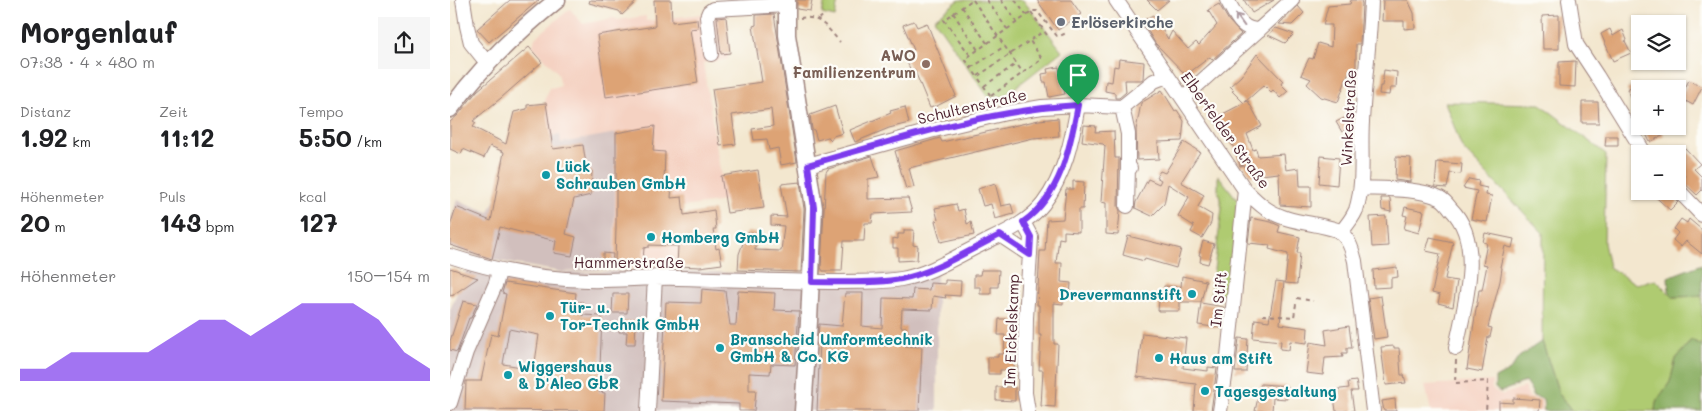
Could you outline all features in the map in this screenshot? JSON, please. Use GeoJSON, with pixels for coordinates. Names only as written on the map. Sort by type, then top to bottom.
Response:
{"type":"FeatureCollection","features":[{"type":"Feature","properties":{"kind":"main road"},"geometry":{"type":"LineString","coordinates":[[450,109],[477,75],[528,24],[557,0]]}},
{"type":"Feature","properties":{"kind":"main road"},"geometry":{"type":"LineString","coordinates":[[787,2],[787,35],[814,208],[812,282],[803,411]]}},
{"type":"Feature","properties":{"kind":"street"},"geometry":{"type":"LineString","coordinates":[[463,0],[466,26],[472,43],[488,64]]}},
{"type":"Feature","properties":{"kind":"street","name":"Elberfelder Straße"},"geometry":{"type":"LineString","coordinates":[[1116,0],[1245,190],[1259,204],[1273,213],[1289,219],[1332,228],[1346,227]]}},
{"type":"Feature","properties":{"kind":"street"},"geometry":{"type":"LineString","coordinates":[[1227,0],[1243,26],[1250,30],[1259,30]]}},
{"type":"Feature","properties":{"kind":"street"},"geometry":{"type":"LineString","coordinates":[[1183,98],[1292,0]]}},
{"type":"Feature","properties":{"kind":"street","name":"Winkelstraße"},"geometry":{"type":"LineString","coordinates":[[1346,227],[1356,210],[1361,188],[1362,122],[1371,0]]}},
{"type":"Feature","properties":{"kind":"street"},"geometry":{"type":"LineString","coordinates":[[1569,0],[1576,44],[1640,145]]}},
{"type":"Feature","properties":{"kind":"street"},"geometry":{"type":"LineString","coordinates":[[711,54],[707,16],[713,9],[787,2]]}},
{"type":"Feature","properties":{"kind":"street"},"geometry":{"type":"LineString","coordinates":[[1127,206],[1128,134],[1122,107],[1154,81],[1167,76]]}},
{"type":"Feature","properties":{"kind":"street"},"geometry":{"type":"LineString","coordinates":[[812,282],[902,279],[925,272],[1023,222],[1043,205],[1062,170],[1070,147],[1078,105]]}},
{"type":"Feature","properties":{"kind":"street","name":"Schultenstraße"},"geometry":{"type":"LineString","coordinates":[[808,165],[930,131],[1006,113],[1042,107],[1078,105],[1122,107]]}},
{"type":"Feature","properties":{"kind":"street"},"geometry":{"type":"LineString","coordinates":[[1361,188],[1425,194],[1442,199],[1459,217],[1470,244],[1470,272],[1456,348]]}},
{"type":"Feature","properties":{"kind":"street","name":"Im Stift"},"geometry":{"type":"LineString","coordinates":[[1220,411],[1228,356],[1245,190]]}},
{"type":"Feature","properties":{"kind":"street"},"geometry":{"type":"LineString","coordinates":[[1686,198],[1702,215]]}},
{"type":"Feature","properties":{"kind":"street","name":"Im Eickelskamp"},"geometry":{"type":"LineString","coordinates":[[1023,222],[1031,237],[1026,327],[1025,393],[1028,411]]}},
{"type":"Feature","properties":{"kind":"street"},"geometry":{"type":"LineString","coordinates":[[1346,227],[1353,253],[1374,411]]}},
{"type":"Feature","properties":{"kind":"street"},"geometry":{"type":"LineString","coordinates":[[1000,235],[1030,255]]}},
{"type":"Feature","properties":{"kind":"street","name":"Hammerstraße"},"geometry":{"type":"LineString","coordinates":[[450,256],[484,268],[552,279],[590,280],[655,277],[812,282]]}},
{"type":"Feature","properties":{"kind":"street"},"geometry":{"type":"LineString","coordinates":[[450,403],[466,352],[496,283],[499,271]]}},
{"type":"Feature","properties":{"kind":"street"},"geometry":{"type":"LineString","coordinates":[[648,411],[655,277]]}},
{"type":"Feature","properties":{"kind":"path"},"geometry":{"type":"LineString","coordinates":[[970,55],[944,20],[972,0],[1023,73]]}},
{"type":"Feature","properties":{"kind":"path"},"geometry":{"type":"LineString","coordinates":[[987,0],[1007,29]]}},
{"type":"Feature","properties":{"kind":"path"},"geometry":{"type":"LineString","coordinates":[[1002,0],[1017,22]]}},
{"type":"Feature","properties":{"kind":"path"},"geometry":{"type":"LineString","coordinates":[[1015,0],[1026,15]]}},
{"type":"Feature","properties":{"kind":"path"},"geometry":{"type":"LineString","coordinates":[[962,7],[987,43]]}},
{"type":"Feature","properties":{"kind":"path"},"geometry":{"type":"LineString","coordinates":[[995,102],[965,59],[1026,15],[1037,10],[1057,36],[1068,32]]}},
{"type":"Feature","properties":{"kind":"path"},"geometry":{"type":"LineString","coordinates":[[1031,12],[1049,38]]}},
{"type":"Feature","properties":{"kind":"path"},"geometry":{"type":"LineString","coordinates":[[953,14],[978,50]]}},
{"type":"Feature","properties":{"kind":"path"},"geometry":{"type":"LineString","coordinates":[[819,20],[824,15]]}},
{"type":"Feature","properties":{"kind":"path"},"geometry":{"type":"LineString","coordinates":[[797,22],[800,18],[807,17],[819,20],[840,42]]}},
{"type":"Feature","properties":{"kind":"path"},"geometry":{"type":"LineString","coordinates":[[978,76],[1044,30]]}},
{"type":"Feature","properties":{"kind":"path"},"geometry":{"type":"LineString","coordinates":[[991,96],[1042,59],[1030,41]]}},
{"type":"Feature","properties":{"kind":"path"},"geometry":{"type":"LineString","coordinates":[[971,68],[1005,46]]}},
{"type":"Feature","properties":{"kind":"path"},"geometry":{"type":"LineString","coordinates":[[984,86],[1016,64]]}},
{"type":"Feature","properties":{"kind":"path"},"geometry":{"type":"LineString","coordinates":[[1297,298],[1313,301]]}},
{"type":"Feature","properties":{"kind":"path"},"geometry":{"type":"LineString","coordinates":[[1263,315],[1294,317],[1296,304]]}},
{"type":"Feature","properties":{"kind":"path"},"geometry":{"type":"LineString","coordinates":[[1456,348],[1455,383],[1488,381],[1486,411]]}},
{"type":"Feature","properties":{"kind":"shaded area"},"geometry":{"type":"Polygon","coordinates":[[[570,9],[583,24],[614,18],[618,20],[646,16],[646,21],[725,11],[728,59],[703,63],[725,201],[683,207],[690,267],[614,269],[616,134],[560,143],[551,136],[545,99],[549,88],[561,86],[558,73],[533,46],[535,38],[570,9]]]}},
{"type":"Feature","properties":{"kind":"shaded area"},"geometry":{"type":"Polygon","coordinates":[[[546,103],[550,136],[560,135],[561,143],[616,133],[614,269],[561,272],[482,258],[450,247],[450,222],[457,200],[489,212],[495,199],[514,112],[527,109],[527,105],[546,103]]]}},
{"type":"Feature","properties":{"kind":"shaded area"},"geometry":{"type":"Polygon","coordinates":[[[471,258],[554,273],[647,270],[808,275],[937,272],[937,411],[450,411],[450,310],[471,258]]]}},
{"type":"Feature","properties":{"kind":"shaded area"},"geometry":{"type":"Polygon","coordinates":[[[1492,381],[1492,389],[1502,395],[1524,387],[1530,398],[1541,400],[1543,411],[1431,411],[1425,385],[1492,381]]]}},
{"type":"Feature","properties":{"kind":"green space"},"geometry":{"type":"Polygon","coordinates":[[[825,0],[838,0],[835,17],[822,14],[825,0]]]}},
{"type":"Feature","properties":{"kind":"green space"},"geometry":{"type":"Polygon","coordinates":[[[959,0],[1023,0],[1062,51],[1002,98],[999,95],[990,99],[934,19],[959,0]]]}},
{"type":"Feature","properties":{"kind":"green space"},"geometry":{"type":"Polygon","coordinates":[[[1445,102],[1540,104],[1606,154],[1604,243],[1609,267],[1636,284],[1656,280],[1673,297],[1702,296],[1702,345],[1691,340],[1676,359],[1670,382],[1656,402],[1655,411],[1572,411],[1559,394],[1542,341],[1543,233],[1462,148],[1445,102]]]}},
{"type":"Feature","properties":{"kind":"green space"},"geometry":{"type":"Polygon","coordinates":[[[1218,175],[1239,202],[1229,296],[1211,293],[1222,208],[1218,190],[1218,175]]]}},
{"type":"Feature","properties":{"kind":"green space"},"geometry":{"type":"Polygon","coordinates":[[[1702,264],[1702,296],[1673,297],[1669,291],[1668,277],[1702,264]]]}},
{"type":"Feature","properties":{"kind":"green space"},"geometry":{"type":"Polygon","coordinates":[[[1691,340],[1702,345],[1702,411],[1655,411],[1656,402],[1670,382],[1676,359],[1691,340]]]}},
{"type":"Feature","properties":{"kind":"green space"},"geometry":{"type":"Polygon","coordinates":[[[1542,341],[1559,394],[1572,411],[1544,411],[1543,399],[1532,396],[1532,392],[1525,382],[1500,392],[1495,388],[1495,378],[1510,370],[1519,357],[1542,341]]]}},
{"type":"Feature","properties":{"kind":"building"},"geometry":{"type":"Polygon","coordinates":[[[510,0],[539,0],[489,42],[477,29],[510,0]]]}},
{"type":"Feature","properties":{"kind":"building"},"geometry":{"type":"Polygon","coordinates":[[[590,0],[638,0],[622,15],[619,11],[589,3],[590,0]]]}},
{"type":"Feature","properties":{"kind":"building"},"geometry":{"type":"Polygon","coordinates":[[[654,0],[671,0],[672,22],[697,19],[698,28],[690,29],[698,83],[606,97],[597,35],[655,26],[654,0]]]}},
{"type":"Feature","properties":{"kind":"building"},"geometry":{"type":"Polygon","coordinates":[[[797,0],[812,0],[810,11],[797,9],[797,0]]]}},
{"type":"Feature","properties":{"kind":"building","name":"Erlöserkirche"},"geometry":{"type":"Polygon","coordinates":[[[1037,0],[1071,0],[1081,14],[1058,30],[1037,0]]]}},
{"type":"Feature","properties":{"kind":"building"},"geometry":{"type":"Polygon","coordinates":[[[1147,0],[1169,0],[1157,10],[1147,0]]]}},
{"type":"Feature","properties":{"kind":"building"},"geometry":{"type":"Polygon","coordinates":[[[1244,0],[1274,0],[1252,13],[1244,0]]]}},
{"type":"Feature","properties":{"kind":"building"},"geometry":{"type":"Polygon","coordinates":[[[1351,0],[1361,0],[1362,4],[1360,44],[1356,44],[1356,69],[1350,69],[1338,102],[1321,97],[1307,84],[1311,79],[1301,75],[1309,58],[1313,59],[1318,43],[1331,47],[1332,25],[1323,25],[1328,6],[1350,4],[1351,0]]]}},
{"type":"Feature","properties":{"kind":"building"},"geometry":{"type":"Polygon","coordinates":[[[1383,0],[1408,0],[1414,13],[1415,28],[1404,29],[1404,21],[1382,21],[1383,0]]]}},
{"type":"Feature","properties":{"kind":"building"},"geometry":{"type":"Polygon","coordinates":[[[1219,4],[1229,21],[1241,34],[1212,60],[1210,57],[1186,75],[1155,43],[1142,21],[1153,15],[1168,39],[1172,31],[1188,49],[1196,42],[1199,45],[1217,25],[1208,10],[1219,4]]]}},
{"type":"Feature","properties":{"kind":"building"},"geometry":{"type":"Polygon","coordinates":[[[1298,6],[1304,13],[1292,25],[1279,24],[1298,6]]]}},
{"type":"Feature","properties":{"kind":"building"},"geometry":{"type":"Polygon","coordinates":[[[774,14],[797,162],[781,165],[778,148],[769,150],[767,139],[754,140],[752,129],[773,126],[771,109],[732,115],[736,144],[720,146],[712,89],[762,82],[753,26],[756,25],[756,15],[774,14]]]}},
{"type":"Feature","properties":{"kind":"building"},"geometry":{"type":"Polygon","coordinates":[[[1559,15],[1559,49],[1543,49],[1542,16],[1559,15]]]}},
{"type":"Feature","properties":{"kind":"building"},"geometry":{"type":"Polygon","coordinates":[[[726,17],[730,53],[721,54],[717,18],[726,17]]]}},
{"type":"Feature","properties":{"kind":"building","name":"AWO Familienzentrum"},"geometry":{"type":"Polygon","coordinates":[[[914,21],[917,27],[927,23],[956,96],[935,107],[930,108],[914,69],[911,71],[904,55],[914,50],[903,25],[914,21]]]}},
{"type":"Feature","properties":{"kind":"building"},"geometry":{"type":"Polygon","coordinates":[[[1276,28],[1294,34],[1285,43],[1268,35],[1276,28]]]}},
{"type":"Feature","properties":{"kind":"building"},"geometry":{"type":"Polygon","coordinates":[[[1610,29],[1613,36],[1623,30],[1627,40],[1625,41],[1631,53],[1613,61],[1601,34],[1610,29]]]}},
{"type":"Feature","properties":{"kind":"building"},"geometry":{"type":"Polygon","coordinates":[[[529,47],[542,62],[473,121],[476,123],[473,127],[506,144],[514,112],[527,109],[527,105],[546,103],[553,149],[583,145],[587,171],[592,171],[591,195],[574,199],[566,234],[576,237],[572,256],[554,253],[556,241],[500,227],[492,259],[450,245],[450,226],[456,207],[491,221],[504,152],[490,146],[484,158],[463,149],[461,154],[450,149],[450,122],[477,91],[529,47]]]}},
{"type":"Feature","properties":{"kind":"building"},"geometry":{"type":"Polygon","coordinates":[[[1257,54],[1283,81],[1281,84],[1288,91],[1280,98],[1273,90],[1271,92],[1264,85],[1245,102],[1248,101],[1262,126],[1247,134],[1253,150],[1256,149],[1258,156],[1284,154],[1286,170],[1299,168],[1300,186],[1311,186],[1311,207],[1280,205],[1279,173],[1251,176],[1244,165],[1240,166],[1235,149],[1213,119],[1244,103],[1232,91],[1234,90],[1230,86],[1241,76],[1257,54]]]}},
{"type":"Feature","properties":{"kind":"building"},"geometry":{"type":"Polygon","coordinates":[[[1119,59],[1144,62],[1143,79],[1125,80],[1126,92],[1119,98],[1115,98],[1115,93],[1105,91],[1106,81],[1112,82],[1114,66],[1118,67],[1119,59]]]}},
{"type":"Feature","properties":{"kind":"building"},"geometry":{"type":"Polygon","coordinates":[[[1576,61],[1575,87],[1559,86],[1559,62],[1576,61]]]}},
{"type":"Feature","properties":{"kind":"building"},"geometry":{"type":"Polygon","coordinates":[[[1059,67],[1065,94],[1049,97],[1042,74],[1048,73],[1047,69],[1059,67]]]}},
{"type":"Feature","properties":{"kind":"building"},"geometry":{"type":"Polygon","coordinates":[[[1384,70],[1397,72],[1396,88],[1390,88],[1389,95],[1379,94],[1384,70]]]}},
{"type":"Feature","properties":{"kind":"building"},"geometry":{"type":"Polygon","coordinates":[[[1689,80],[1702,87],[1693,105],[1686,101],[1686,86],[1689,80]]]}},
{"type":"Feature","properties":{"kind":"building"},"geometry":{"type":"Polygon","coordinates":[[[1631,87],[1631,99],[1627,89],[1631,87]]]}},
{"type":"Feature","properties":{"kind":"building"},"geometry":{"type":"Polygon","coordinates":[[[1162,90],[1175,111],[1177,110],[1184,121],[1182,141],[1158,142],[1159,159],[1137,160],[1136,130],[1141,103],[1162,90]]]}},
{"type":"Feature","properties":{"kind":"building"},"geometry":{"type":"Polygon","coordinates":[[[1582,102],[1598,102],[1599,123],[1582,123],[1582,102]]]}},
{"type":"Feature","properties":{"kind":"building"},"geometry":{"type":"Polygon","coordinates":[[[835,106],[843,133],[833,136],[831,140],[828,137],[817,140],[812,129],[810,115],[835,106]]]}},
{"type":"Feature","properties":{"kind":"building"},"geometry":{"type":"Polygon","coordinates":[[[905,107],[909,123],[889,128],[855,142],[850,130],[891,113],[890,111],[905,107]]]}},
{"type":"Feature","properties":{"kind":"building"},"geometry":{"type":"Polygon","coordinates":[[[1058,118],[1059,136],[1033,138],[909,168],[914,187],[906,189],[895,151],[940,138],[942,142],[1039,120],[1058,118]]]}},
{"type":"Feature","properties":{"kind":"building"},"geometry":{"type":"Polygon","coordinates":[[[1344,118],[1350,127],[1342,132],[1336,122],[1344,118]]]}},
{"type":"Feature","properties":{"kind":"building"},"geometry":{"type":"Polygon","coordinates":[[[1084,125],[1096,126],[1095,132],[1114,131],[1115,158],[1119,158],[1118,206],[1120,211],[1118,235],[1106,234],[1106,203],[1101,202],[1105,146],[1103,144],[1082,141],[1084,125]]]}},
{"type":"Feature","properties":{"kind":"building"},"geometry":{"type":"Polygon","coordinates":[[[655,126],[653,151],[665,152],[664,183],[672,183],[671,198],[682,197],[684,215],[714,210],[716,229],[713,229],[716,249],[719,248],[722,264],[700,267],[677,266],[678,246],[649,245],[649,247],[644,248],[643,261],[615,261],[616,133],[655,126]]]}},
{"type":"Feature","properties":{"kind":"building"},"geometry":{"type":"Polygon","coordinates":[[[1646,135],[1664,135],[1650,142],[1646,135]]]}},
{"type":"Feature","properties":{"kind":"building"},"geometry":{"type":"Polygon","coordinates":[[[1606,136],[1618,136],[1618,146],[1605,146],[1606,136]]]}},
{"type":"Feature","properties":{"kind":"building"},"geometry":{"type":"Polygon","coordinates":[[[1184,142],[1200,152],[1181,182],[1204,195],[1198,207],[1212,215],[1211,223],[1202,238],[1191,232],[1194,226],[1178,216],[1189,197],[1168,184],[1164,204],[1152,216],[1135,208],[1136,202],[1148,179],[1159,184],[1161,180],[1156,177],[1160,171],[1165,173],[1184,142]]]}},
{"type":"Feature","properties":{"kind":"building"},"geometry":{"type":"Polygon","coordinates":[[[1686,149],[1700,164],[1694,169],[1702,177],[1702,190],[1697,195],[1686,185],[1686,149]]]}},
{"type":"Feature","properties":{"kind":"building"},"geometry":{"type":"Polygon","coordinates":[[[872,156],[879,177],[868,179],[868,199],[908,198],[912,212],[873,214],[872,223],[865,223],[864,241],[844,241],[842,271],[823,271],[821,268],[826,172],[828,169],[872,156]]]}},
{"type":"Feature","properties":{"kind":"building"},"geometry":{"type":"Polygon","coordinates":[[[1321,156],[1339,158],[1337,185],[1319,183],[1321,156]]]}},
{"type":"Feature","properties":{"kind":"building"},"geometry":{"type":"Polygon","coordinates":[[[1396,157],[1411,158],[1410,182],[1395,180],[1396,157]]]}},
{"type":"Feature","properties":{"kind":"building"},"geometry":{"type":"Polygon","coordinates":[[[1437,162],[1462,164],[1461,174],[1450,173],[1447,188],[1435,187],[1437,162]]]}},
{"type":"Feature","properties":{"kind":"building"},"geometry":{"type":"Polygon","coordinates":[[[758,170],[764,208],[727,213],[721,176],[758,170]]]}},
{"type":"Feature","properties":{"kind":"building"},"geometry":{"type":"Polygon","coordinates":[[[1469,179],[1479,181],[1478,186],[1487,188],[1486,195],[1492,196],[1487,222],[1471,219],[1477,191],[1463,188],[1469,179]]]}},
{"type":"Feature","properties":{"kind":"building"},"geometry":{"type":"Polygon","coordinates":[[[1073,181],[1084,182],[1083,209],[1079,209],[1079,232],[1064,231],[1064,239],[1059,238],[1056,263],[1062,263],[1061,282],[1071,283],[1070,297],[1063,297],[1063,304],[1054,303],[1054,344],[1058,344],[1055,407],[1041,406],[1043,370],[1039,370],[1041,335],[1039,335],[1039,305],[1037,305],[1040,251],[1045,251],[1047,220],[1063,219],[1066,189],[1073,189],[1073,181]]]}},
{"type":"Feature","properties":{"kind":"building"},"geometry":{"type":"Polygon","coordinates":[[[800,182],[804,209],[801,272],[738,270],[739,254],[747,232],[756,233],[755,250],[781,251],[784,226],[771,225],[771,216],[787,217],[781,184],[800,182]]]}},
{"type":"Feature","properties":{"kind":"building"},"geometry":{"type":"Polygon","coordinates":[[[995,183],[1001,206],[1011,204],[1014,214],[995,219],[991,204],[983,206],[978,189],[995,183]]]}},
{"type":"Feature","properties":{"kind":"building"},"geometry":{"type":"Polygon","coordinates":[[[1381,198],[1390,198],[1391,212],[1382,210],[1381,198]]]}},
{"type":"Feature","properties":{"kind":"building"},"geometry":{"type":"Polygon","coordinates":[[[1659,200],[1676,200],[1678,202],[1670,210],[1659,200]]]}},
{"type":"Feature","properties":{"kind":"building"},"geometry":{"type":"Polygon","coordinates":[[[956,204],[958,211],[964,209],[967,224],[971,222],[974,235],[941,242],[935,221],[938,220],[935,208],[956,204]]]}},
{"type":"Feature","properties":{"kind":"building"},"geometry":{"type":"Polygon","coordinates":[[[1405,207],[1424,211],[1419,233],[1404,229],[1407,216],[1403,215],[1405,207]]]}},
{"type":"Feature","properties":{"kind":"building"},"geometry":{"type":"Polygon","coordinates":[[[1386,216],[1388,246],[1372,247],[1370,217],[1386,216]]]}},
{"type":"Feature","properties":{"kind":"building"},"geometry":{"type":"Polygon","coordinates":[[[1251,218],[1271,222],[1280,226],[1278,232],[1300,237],[1297,253],[1300,253],[1297,284],[1285,283],[1288,254],[1269,249],[1270,245],[1248,243],[1251,218]]]}},
{"type":"Feature","properties":{"kind":"building"},"geometry":{"type":"Polygon","coordinates":[[[1681,219],[1687,223],[1689,219],[1702,230],[1702,254],[1686,241],[1681,247],[1673,240],[1678,233],[1674,229],[1681,219]]]}},
{"type":"Feature","properties":{"kind":"building"},"geometry":{"type":"Polygon","coordinates":[[[904,230],[914,230],[913,245],[918,246],[917,260],[898,261],[898,248],[893,248],[893,238],[898,239],[898,234],[904,234],[904,230]]]}},
{"type":"Feature","properties":{"kind":"building"},"geometry":{"type":"Polygon","coordinates":[[[1485,233],[1514,239],[1512,248],[1505,246],[1500,267],[1502,268],[1500,281],[1488,327],[1492,328],[1490,337],[1488,337],[1482,372],[1467,369],[1479,290],[1482,290],[1487,265],[1483,264],[1487,243],[1483,242],[1485,233]]]}},
{"type":"Feature","properties":{"kind":"building"},"geometry":{"type":"Polygon","coordinates":[[[1128,236],[1181,249],[1176,268],[1123,255],[1128,236]]]}},
{"type":"Feature","properties":{"kind":"building"},"geometry":{"type":"Polygon","coordinates":[[[1430,237],[1453,242],[1445,279],[1457,281],[1453,307],[1438,303],[1440,295],[1432,293],[1440,254],[1426,251],[1430,237]]]}},
{"type":"Feature","properties":{"kind":"building"},"geometry":{"type":"Polygon","coordinates":[[[1203,241],[1214,244],[1208,264],[1200,262],[1201,256],[1199,255],[1203,241]]]}},
{"type":"Feature","properties":{"kind":"building"},"geometry":{"type":"Polygon","coordinates":[[[603,253],[613,254],[612,264],[603,264],[603,253]]]}},
{"type":"Feature","properties":{"kind":"building"},"geometry":{"type":"Polygon","coordinates":[[[1397,267],[1398,277],[1391,278],[1391,287],[1374,288],[1373,270],[1397,267]]]}},
{"type":"Feature","properties":{"kind":"building"},"geometry":{"type":"Polygon","coordinates":[[[450,268],[459,272],[478,278],[450,296],[450,268]]]}},
{"type":"Feature","properties":{"kind":"building"},"geometry":{"type":"Polygon","coordinates":[[[981,270],[999,270],[998,287],[991,287],[991,294],[980,294],[980,287],[974,287],[974,275],[980,275],[981,270]]]}},
{"type":"Feature","properties":{"kind":"building"},"geometry":{"type":"Polygon","coordinates":[[[1182,276],[1206,281],[1201,302],[1180,302],[1180,311],[1158,311],[1159,300],[1162,301],[1164,286],[1181,287],[1182,276]]]}},
{"type":"Feature","properties":{"kind":"building"},"geometry":{"type":"Polygon","coordinates":[[[945,280],[961,281],[960,296],[945,295],[946,298],[933,296],[932,310],[902,309],[901,327],[906,327],[905,346],[922,347],[919,411],[817,411],[819,324],[842,326],[845,293],[863,293],[862,326],[882,328],[883,298],[912,299],[913,289],[929,290],[930,283],[945,284],[945,280]]]}},
{"type":"Feature","properties":{"kind":"building"},"geometry":{"type":"Polygon","coordinates":[[[1276,281],[1284,282],[1280,324],[1308,328],[1307,343],[1290,341],[1289,350],[1280,349],[1281,341],[1253,338],[1255,319],[1269,321],[1276,281]]]}},
{"type":"Feature","properties":{"kind":"building"},"geometry":{"type":"Polygon","coordinates":[[[505,283],[576,293],[575,302],[583,302],[582,315],[602,316],[599,392],[605,393],[604,411],[465,410],[466,381],[481,381],[491,334],[498,336],[506,294],[502,293],[505,283]],[[509,329],[503,364],[534,369],[539,335],[509,329]]]}},
{"type":"Feature","properties":{"kind":"building","name":"Branscheid Umformtechnik GmbH & Co. KG"},"geometry":{"type":"Polygon","coordinates":[[[702,289],[725,291],[730,325],[736,325],[738,291],[775,293],[774,310],[799,311],[795,365],[771,364],[770,374],[749,373],[749,390],[756,390],[754,411],[739,411],[739,404],[661,401],[666,302],[701,303],[702,289]]]}},
{"type":"Feature","properties":{"kind":"building"},"geometry":{"type":"Polygon","coordinates":[[[613,294],[628,294],[627,313],[612,313],[613,294]]]}},
{"type":"Feature","properties":{"kind":"building"},"geometry":{"type":"Polygon","coordinates":[[[1381,296],[1387,337],[1374,339],[1368,298],[1381,296]]]}},
{"type":"Feature","properties":{"kind":"building"},"geometry":{"type":"Polygon","coordinates":[[[463,301],[477,304],[471,318],[469,318],[457,352],[450,350],[450,341],[463,301]]]}},
{"type":"Feature","properties":{"kind":"building"},"geometry":{"type":"Polygon","coordinates":[[[1201,303],[1224,307],[1222,328],[1198,325],[1201,303]]]}},
{"type":"Feature","properties":{"kind":"building"},"geometry":{"type":"Polygon","coordinates":[[[999,319],[1016,319],[1014,370],[1000,370],[1000,374],[988,374],[988,357],[998,357],[998,354],[1004,354],[1005,335],[998,335],[999,319]]]}},
{"type":"Feature","properties":{"kind":"building"},"geometry":{"type":"Polygon","coordinates":[[[636,321],[635,344],[626,344],[627,332],[619,332],[619,322],[636,321]]]}},
{"type":"Feature","properties":{"kind":"building"},"geometry":{"type":"Polygon","coordinates":[[[1349,326],[1352,348],[1347,348],[1347,353],[1342,353],[1343,357],[1325,358],[1323,375],[1306,373],[1310,342],[1327,345],[1325,330],[1349,326]]]}},
{"type":"Feature","properties":{"kind":"building"},"geometry":{"type":"Polygon","coordinates":[[[1142,333],[1186,338],[1183,368],[1208,371],[1208,367],[1217,368],[1211,411],[1194,411],[1196,384],[1137,377],[1142,333]]]}},
{"type":"Feature","properties":{"kind":"building"},"geometry":{"type":"Polygon","coordinates":[[[1239,338],[1248,339],[1246,372],[1235,372],[1239,338]]]}},
{"type":"Feature","properties":{"kind":"building"},"geometry":{"type":"Polygon","coordinates":[[[1394,346],[1394,348],[1399,348],[1401,375],[1404,375],[1406,383],[1386,385],[1381,347],[1394,346]]]}},
{"type":"Feature","properties":{"kind":"building"},"geometry":{"type":"Polygon","coordinates":[[[1356,381],[1358,391],[1351,391],[1354,411],[1336,411],[1333,390],[1349,388],[1348,382],[1356,381]]]}},
{"type":"Feature","properties":{"kind":"building"},"geometry":{"type":"Polygon","coordinates":[[[1261,384],[1288,386],[1287,399],[1273,398],[1272,411],[1255,411],[1261,384]]]}},
{"type":"Feature","properties":{"kind":"building"},"geometry":{"type":"Polygon","coordinates":[[[996,387],[1015,387],[1015,401],[996,400],[996,387]]]}},
{"type":"Feature","properties":{"kind":"building"},"geometry":{"type":"Polygon","coordinates":[[[1513,398],[1540,400],[1539,411],[1499,411],[1499,402],[1513,403],[1513,398]]]}},
{"type":"Feature","properties":{"kind":"building"},"geometry":{"type":"Polygon","coordinates":[[[1395,399],[1396,411],[1384,411],[1382,401],[1395,399]]]}},
{"type":"Feature","properties":{"kind":"place","name":"Erlöserkirche"},"geometry":{"type":"Point","coordinates":[1061,22]}},
{"type":"Feature","properties":{"kind":"place","name":"AWO Familienzentrum"},"geometry":{"type":"Point","coordinates":[926,64]}},
{"type":"Feature","properties":{"kind":"place","name":"Lück Schrauben GmbH"},"geometry":{"type":"Point","coordinates":[546,175]}},
{"type":"Feature","properties":{"kind":"place","name":"Homberg GmbH"},"geometry":{"type":"Point","coordinates":[651,237]}},
{"type":"Feature","properties":{"kind":"place","name":"Drevermannstift"},"geometry":{"type":"Point","coordinates":[1192,294]}},
{"type":"Feature","properties":{"kind":"place","name":"Tür- u. Tor-Technik GmbH"},"geometry":{"type":"Point","coordinates":[550,316]}},
{"type":"Feature","properties":{"kind":"place","name":"Branscheid Umformtechnik GmbH & Co. KG"},"geometry":{"type":"Point","coordinates":[720,348]}},
{"type":"Feature","properties":{"kind":"place","name":"Haus am Stift"},"geometry":{"type":"Point","coordinates":[1159,358]}},
{"type":"Feature","properties":{"kind":"place","name":"Wiggershaus & D'Aleo GbR"},"geometry":{"type":"Point","coordinates":[508,375]}},
{"type":"Feature","properties":{"kind":"place","name":"Tagesgestaltung"},"geometry":{"type":"Point","coordinates":[1205,391]}},
{"type":"Feature","properties":{"kind":"route"},"geometry":{"type":"LineString","coordinates":[[1078,105],[1070,147],[1062,170],[1043,205],[1023,222],[1031,237],[1030,255],[1000,235],[925,272],[902,279],[812,282],[814,208],[808,165],[930,131],[1006,113],[1042,107],[1078,105]]}}]}
